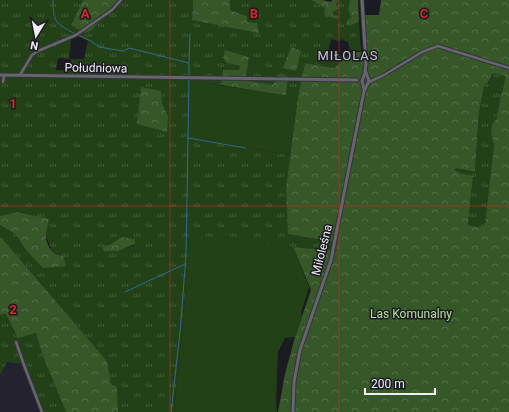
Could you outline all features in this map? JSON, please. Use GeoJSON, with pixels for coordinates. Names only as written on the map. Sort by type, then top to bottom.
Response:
{"type":"FeatureCollection","features":[{"type":"Feature","properties":{"kind":"street"},"geometry":{"type":"LineString","coordinates":[[19,76],[32,55],[76,35],[112,10],[121,0]]}},
{"type":"Feature","properties":{"kind":"street"},"geometry":{"type":"LineString","coordinates":[[362,0],[365,70],[368,81],[364,91]]}},
{"type":"Feature","properties":{"kind":"street"},"geometry":{"type":"LineString","coordinates":[[357,80],[368,81],[375,79],[422,52],[438,46],[509,68]]}},
{"type":"Feature","properties":{"kind":"street"},"geometry":{"type":"LineString","coordinates":[[364,91],[363,80],[365,70]]}},
{"type":"Feature","properties":{"kind":"street"},"geometry":{"type":"LineString","coordinates":[[2,75],[3,82]]}},
{"type":"Feature","properties":{"kind":"street","name":"Południowa"},"geometry":{"type":"LineString","coordinates":[[2,75],[357,80]]}},
{"type":"Feature","properties":{"kind":"street"},"geometry":{"type":"LineString","coordinates":[[363,80],[368,81]]}},
{"type":"Feature","properties":{"kind":"street","name":"Miłoleśna"},"geometry":{"type":"LineString","coordinates":[[293,412],[294,382],[300,350],[331,260],[364,91]]}},
{"type":"Feature","properties":{"kind":"street"},"geometry":{"type":"LineString","coordinates":[[16,342],[42,412]]}},
{"type":"Feature","properties":{"kind":"shaded area"},"geometry":{"type":"Polygon","coordinates":[[[7,362],[22,363],[41,412],[0,412],[0,375],[7,362]]]}},
{"type":"Feature","properties":{"kind":"green space"},"geometry":{"type":"Polygon","coordinates":[[[0,0],[83,0],[71,25],[115,4],[118,0],[193,0],[192,20],[247,22],[247,16],[230,10],[230,0],[311,0],[325,8],[333,15],[331,11],[339,8],[336,6],[338,0],[350,0],[349,5],[352,16],[347,21],[347,25],[359,22],[361,51],[350,50],[348,42],[341,39],[340,41],[331,39],[328,52],[346,57],[334,68],[305,63],[298,97],[286,96],[288,76],[273,85],[244,80],[249,57],[225,50],[223,59],[226,63],[240,66],[239,70],[223,70],[221,85],[190,82],[190,138],[290,155],[286,188],[337,242],[336,251],[189,235],[185,298],[174,412],[118,412],[117,388],[111,384],[107,361],[0,236],[0,225],[15,234],[26,250],[59,256],[52,250],[46,237],[17,212],[0,216],[0,0]],[[78,36],[71,39],[69,59],[58,58],[56,70],[74,71],[74,66],[71,63],[71,59],[84,59],[88,41],[78,36]],[[161,91],[137,124],[168,116],[162,103],[161,91]],[[121,237],[104,251],[119,251],[135,245],[121,237]]]}},
{"type":"Feature","properties":{"kind":"green space"},"geometry":{"type":"Polygon","coordinates":[[[83,0],[118,0],[92,30],[85,33],[71,25],[83,0]]]}},
{"type":"Feature","properties":{"kind":"green space"},"geometry":{"type":"Polygon","coordinates":[[[193,0],[230,0],[230,10],[247,16],[247,22],[257,23],[259,33],[192,20],[193,0]]]}},
{"type":"Feature","properties":{"kind":"green space"},"geometry":{"type":"Polygon","coordinates":[[[311,0],[331,2],[332,0],[338,0],[336,5],[340,8],[332,12],[333,15],[339,16],[337,19],[324,15],[325,8],[311,0]]]}},
{"type":"Feature","properties":{"kind":"green space"},"geometry":{"type":"Polygon","coordinates":[[[350,0],[358,0],[359,22],[347,26],[347,21],[352,16],[348,10],[350,0]]]}},
{"type":"Feature","properties":{"kind":"green space","name":"Las Komunalny"},"geometry":{"type":"Polygon","coordinates":[[[381,0],[509,0],[509,412],[278,412],[285,374],[295,337],[311,290],[293,247],[336,251],[337,242],[288,234],[286,188],[297,101],[305,63],[334,68],[352,52],[366,52],[364,15],[379,15],[381,0]],[[493,73],[488,83],[484,86],[479,112],[475,172],[456,168],[455,170],[460,173],[473,176],[468,225],[477,227],[485,225],[494,144],[491,134],[492,124],[497,118],[505,76],[493,73]]]}},
{"type":"Feature","properties":{"kind":"green space"},"geometry":{"type":"Polygon","coordinates":[[[291,47],[301,51],[296,71],[283,68],[291,47]]]}},
{"type":"Feature","properties":{"kind":"green space"},"geometry":{"type":"Polygon","coordinates":[[[225,50],[249,57],[245,80],[273,85],[278,75],[288,76],[286,96],[221,85],[223,70],[239,70],[240,66],[226,63],[223,58],[225,50]]]}},
{"type":"Feature","properties":{"kind":"green space"},"geometry":{"type":"Polygon","coordinates":[[[493,73],[505,76],[505,80],[497,118],[492,124],[491,134],[494,144],[485,226],[477,227],[468,225],[473,176],[460,173],[455,170],[456,168],[475,172],[479,112],[484,86],[489,83],[493,73]]]}},
{"type":"Feature","properties":{"kind":"green space"},"geometry":{"type":"Polygon","coordinates":[[[190,81],[298,97],[290,155],[190,138],[190,81]]]}},
{"type":"Feature","properties":{"kind":"green space"},"geometry":{"type":"Polygon","coordinates":[[[141,87],[161,91],[162,103],[168,116],[167,132],[137,124],[141,87]]]}},
{"type":"Feature","properties":{"kind":"green space"},"geometry":{"type":"Polygon","coordinates":[[[17,212],[49,219],[46,233],[47,242],[53,252],[63,256],[66,266],[43,268],[26,250],[15,234],[0,225],[0,216],[17,212]]]}},
{"type":"Feature","properties":{"kind":"green space"},"geometry":{"type":"Polygon","coordinates":[[[189,234],[293,247],[309,287],[295,337],[285,338],[278,352],[277,412],[174,412],[185,298],[189,234]]]}},
{"type":"Feature","properties":{"kind":"green space"},"geometry":{"type":"Polygon","coordinates":[[[0,236],[107,361],[111,384],[117,387],[118,412],[66,412],[42,354],[36,333],[18,338],[6,314],[0,315],[0,236]]]}},
{"type":"Feature","properties":{"kind":"green space"},"geometry":{"type":"Polygon","coordinates":[[[121,237],[135,239],[135,244],[119,251],[104,251],[102,246],[110,245],[121,237]]]}},
{"type":"Feature","properties":{"kind":"green space"},"geometry":{"type":"Polygon","coordinates":[[[6,314],[18,337],[36,333],[42,354],[66,412],[44,412],[25,364],[7,362],[0,375],[0,315],[6,314]]]}},
{"type":"Feature","properties":{"kind":"waterway"},"geometry":{"type":"LineString","coordinates":[[53,0],[54,13],[57,22],[75,34]]}},
{"type":"Feature","properties":{"kind":"waterway"},"geometry":{"type":"LineString","coordinates":[[189,62],[190,34]]}},
{"type":"Feature","properties":{"kind":"waterway"},"geometry":{"type":"LineString","coordinates":[[78,35],[91,41],[99,47],[123,51],[129,48],[189,63],[189,76]]}},
{"type":"Feature","properties":{"kind":"waterway"},"geometry":{"type":"LineString","coordinates":[[171,412],[180,332],[186,256],[189,79]]}},
{"type":"Feature","properties":{"kind":"waterway"},"geometry":{"type":"LineString","coordinates":[[188,138],[246,148]]}},
{"type":"Feature","properties":{"kind":"waterway"},"geometry":{"type":"LineString","coordinates":[[125,292],[185,264]]}},
{"type":"Feature","properties":{"kind":"district","name":"MIŁOLAS"},"geometry":{"type":"Point","coordinates":[348,55]}}]}
